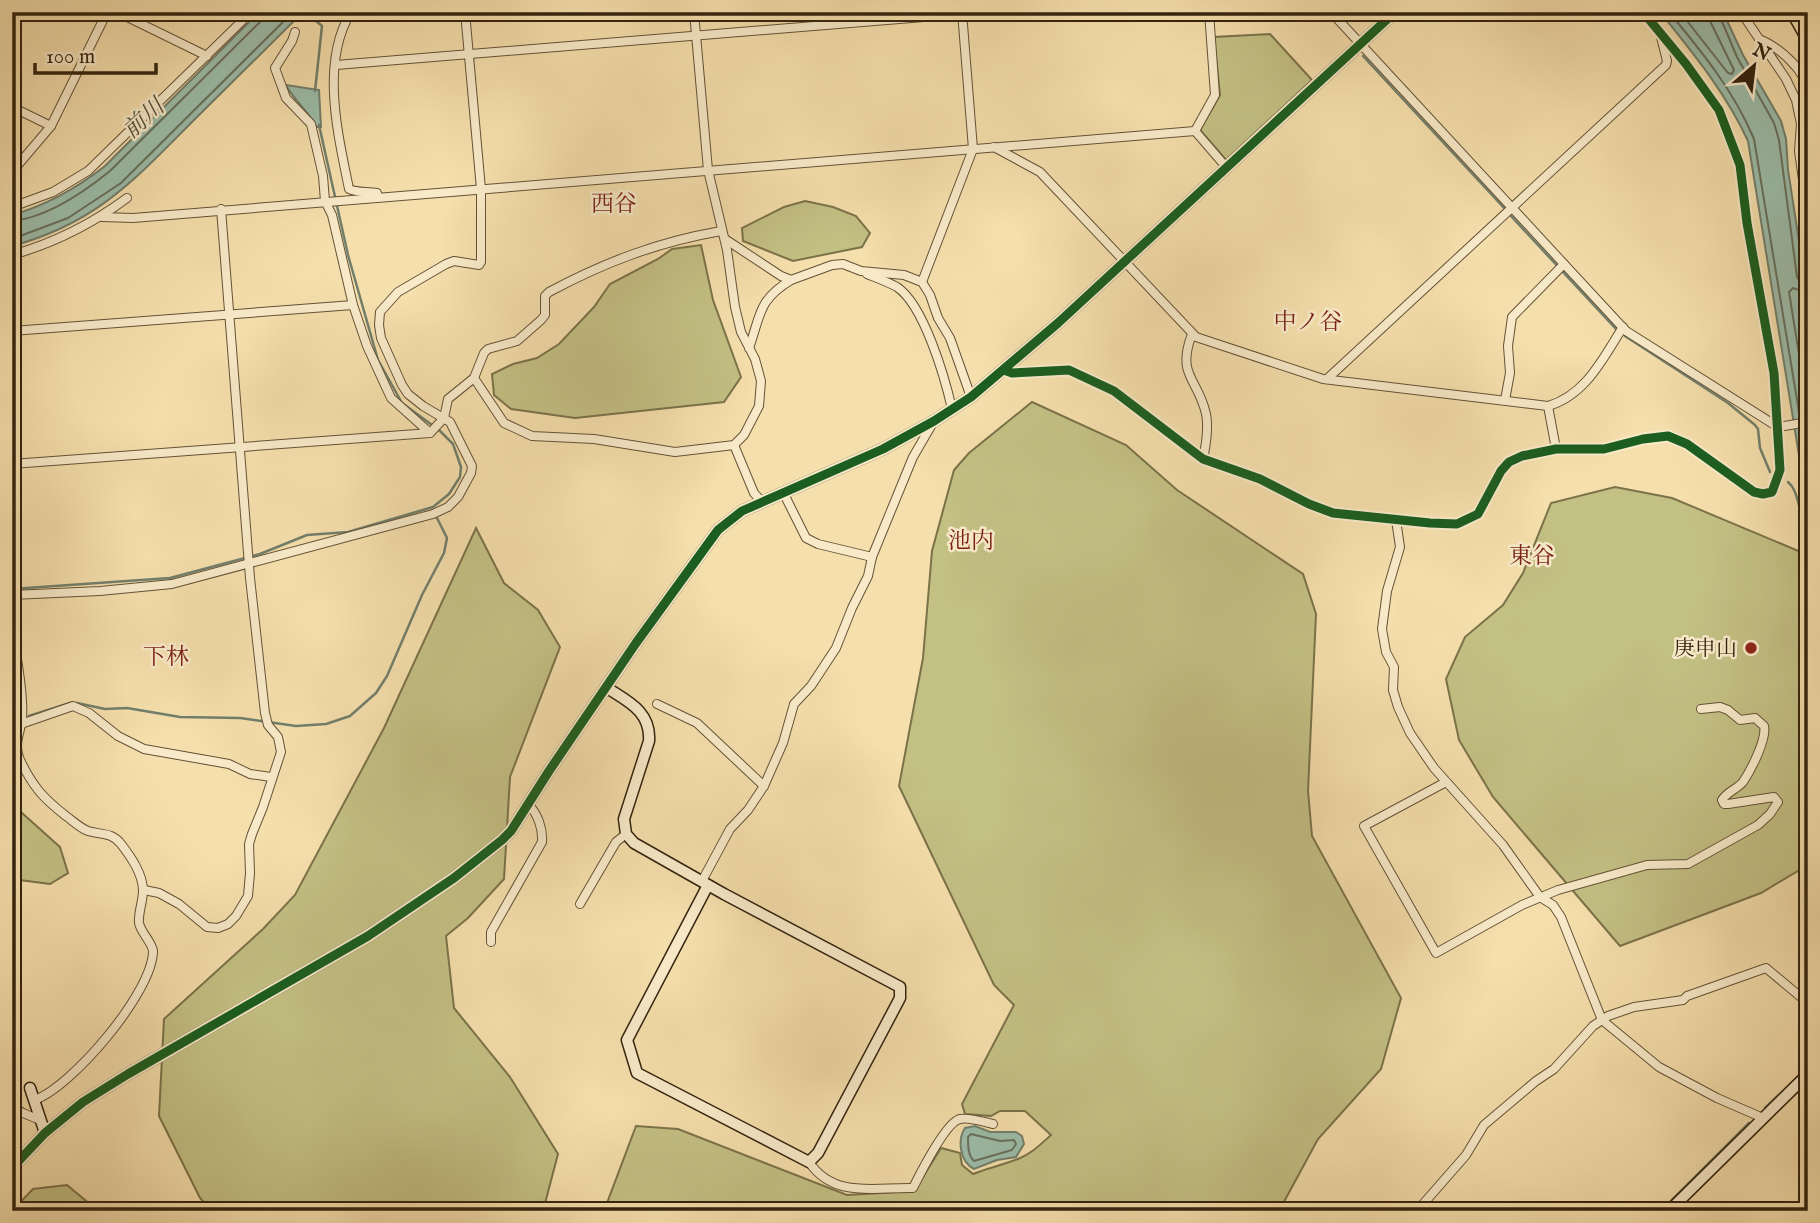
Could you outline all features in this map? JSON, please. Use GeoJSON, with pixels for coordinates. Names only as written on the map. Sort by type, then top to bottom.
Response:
{"type":"FeatureCollection","features":[{"type":"Feature","properties":{"kind":"highway"},"geometry":{"type":"LineString","coordinates":[[1794,12],[1808,37]]}},
{"type":"Feature","properties":{"kind":"street"},"geometry":{"type":"LineString","coordinates":[[12,172],[51,127],[107,12]]}},
{"type":"Feature","properties":{"kind":"street"},"geometry":{"type":"LineString","coordinates":[[117,12],[207,56]]}},
{"type":"Feature","properties":{"kind":"street"},"geometry":{"type":"LineString","coordinates":[[351,12],[340,32],[336,65],[335,98],[340,146],[349,189],[377,193],[378,197]]}},
{"type":"Feature","properties":{"kind":"street"},"geometry":{"type":"LineString","coordinates":[[437,426],[423,406],[408,394],[402,385],[381,338],[379,325],[380,312],[398,292],[454,261],[479,265],[481,262],[481,189],[465,12]]}},
{"type":"Feature","properties":{"kind":"street"},"geometry":{"type":"LineString","coordinates":[[474,378],[504,423],[532,436],[594,439],[675,452],[733,445],[744,435],[759,406],[759,370],[741,332],[734,307],[708,170],[694,12]]}},
{"type":"Feature","properties":{"kind":"street"},"geometry":{"type":"LineString","coordinates":[[336,65],[985,12]]}},
{"type":"Feature","properties":{"kind":"street"},"geometry":{"type":"LineString","coordinates":[[1195,131],[1215,95],[1209,12]]}},
{"type":"Feature","properties":{"kind":"street"},"geometry":{"type":"LineString","coordinates":[[1331,12],[1512,207],[1561,267],[1623,327],[1781,426],[1808,422]]}},
{"type":"Feature","properties":{"kind":"street"},"geometry":{"type":"LineString","coordinates":[[12,1168],[45,1133],[83,1102],[389,922],[454,878],[502,840],[511,831],[636,642],[718,530],[742,511],[883,449],[971,397],[1126,261],[1395,12]]}},
{"type":"Feature","properties":{"kind":"street"},"geometry":{"type":"LineString","coordinates":[[1004,370],[1012,373],[1069,370],[1078,373],[1114,391],[1203,459],[1260,479],[1333,513],[1430,523],[1465,522],[1478,514],[1496,478],[1509,462],[1522,456],[1556,449],[1604,449],[1668,436],[1687,444],[1754,492],[1772,492],[1780,476],[1781,426],[1740,165],[1719,110],[1643,12]]}},
{"type":"Feature","properties":{"kind":"street"},"geometry":{"type":"LineString","coordinates":[[1741,12],[1761,40],[1796,100],[1801,124],[1802,182],[1808,215]]}},
{"type":"Feature","properties":{"kind":"street"},"geometry":{"type":"LineString","coordinates":[[922,282],[973,149],[963,13]]}},
{"type":"Feature","properties":{"kind":"street"},"geometry":{"type":"LineString","coordinates":[[12,207],[53,192],[88,171],[242,21]]}},
{"type":"Feature","properties":{"kind":"street"},"geometry":{"type":"LineString","coordinates":[[295,32],[275,68],[286,98],[311,124],[323,176],[332,200],[332,215],[353,305],[367,346],[391,398],[437,426]]}},
{"type":"Feature","properties":{"kind":"street"},"geometry":{"type":"LineString","coordinates":[[1327,379],[1666,65],[1661,34]]}},
{"type":"Feature","properties":{"kind":"street"},"geometry":{"type":"LineString","coordinates":[[1761,40],[1780,51],[1807,82],[1808,91]]}},
{"type":"Feature","properties":{"kind":"street"},"geometry":{"type":"LineString","coordinates":[[12,107],[51,127]]}},
{"type":"Feature","properties":{"kind":"street"},"geometry":{"type":"LineString","coordinates":[[102,217],[133,218],[1195,131]]}},
{"type":"Feature","properties":{"kind":"street"},"geometry":{"type":"LineString","coordinates":[[1195,131],[1227,168]]}},
{"type":"Feature","properties":{"kind":"street"},"geometry":{"type":"LineString","coordinates":[[1800,145],[1808,131]]}},
{"type":"Feature","properties":{"kind":"street"},"geometry":{"type":"LineString","coordinates":[[994,147],[1040,172],[1192,334],[1327,379],[1548,406],[1556,404],[1585,385],[1623,327]]}},
{"type":"Feature","properties":{"kind":"street"},"geometry":{"type":"LineString","coordinates":[[12,255],[44,245],[102,217],[127,198]]}},
{"type":"Feature","properties":{"kind":"street"},"geometry":{"type":"LineString","coordinates":[[144,890],[159,893],[179,904],[207,927],[218,928],[228,924],[236,916],[248,896],[249,844],[281,752],[278,737],[268,723],[263,700],[221,209]]}},
{"type":"Feature","properties":{"kind":"street"},"geometry":{"type":"LineString","coordinates":[[437,426],[448,399],[474,378],[488,349],[517,341],[545,315],[545,296],[549,292],[604,264],[674,239],[722,235],[781,276],[791,280]]}},
{"type":"Feature","properties":{"kind":"street"},"geometry":{"type":"LineString","coordinates":[[749,348],[761,309],[775,290],[791,280],[832,265],[843,264],[898,288],[907,297],[934,349],[952,409]]}},
{"type":"Feature","properties":{"kind":"street"},"geometry":{"type":"LineString","coordinates":[[1505,400],[1510,373],[1508,346],[1512,317],[1561,267]]}},
{"type":"Feature","properties":{"kind":"street"},"geometry":{"type":"LineString","coordinates":[[861,271],[904,275],[922,282],[950,338],[971,397]]}},
{"type":"Feature","properties":{"kind":"street"},"geometry":{"type":"LineString","coordinates":[[12,331],[353,305]]}},
{"type":"Feature","properties":{"kind":"street"},"geometry":{"type":"LineString","coordinates":[[1192,334],[1185,362],[1206,416],[1207,443],[1203,459]]}},
{"type":"Feature","properties":{"kind":"street"},"geometry":{"type":"LineString","coordinates":[[1548,406],[1556,449]]}},
{"type":"Feature","properties":{"kind":"street"},"geometry":{"type":"LineString","coordinates":[[934,421],[912,457],[872,557],[868,576],[836,648],[811,686],[794,704],[783,743],[764,786],[748,810],[730,829],[627,1040],[637,1073],[809,1162],[821,1175],[847,1189],[913,1188],[941,1138],[956,1120],[961,1118],[993,1124]]}},
{"type":"Feature","properties":{"kind":"street"},"geometry":{"type":"LineString","coordinates":[[12,464],[241,446],[437,426],[450,422],[472,466],[458,496],[448,507],[436,513],[249,559],[172,584],[100,591],[12,594]]}},
{"type":"Feature","properties":{"kind":"street"},"geometry":{"type":"LineString","coordinates":[[733,445],[754,493],[762,502]]}},
{"type":"Feature","properties":{"kind":"street"},"geometry":{"type":"LineString","coordinates":[[784,494],[806,538],[818,544],[872,557]]}},
{"type":"Feature","properties":{"kind":"street"},"geometry":{"type":"LineString","coordinates":[[1396,520],[1400,547],[1384,603],[1382,629],[1384,645],[1394,667],[1393,690],[1398,707],[1423,754],[1503,845],[1540,897],[1553,905],[1561,917],[1602,1020],[1670,1073],[1763,1118]]}},
{"type":"Feature","properties":{"kind":"street"},"geometry":{"type":"LineString","coordinates":[[12,624],[18,721],[17,753],[35,790],[83,829],[116,838],[139,872],[144,890],[139,923],[153,949],[148,974],[125,1013],[72,1076],[47,1096],[34,1100]]}},
{"type":"Feature","properties":{"kind":"street"},"geometry":{"type":"LineString","coordinates":[[607,688],[642,713],[650,730],[647,749],[626,808],[626,834],[642,849],[900,987],[900,998],[818,1153],[809,1162]]}},
{"type":"Feature","properties":{"kind":"street"},"geometry":{"type":"LineString","coordinates":[[657,704],[697,723],[764,786]]}},
{"type":"Feature","properties":{"kind":"street"},"geometry":{"type":"LineString","coordinates":[[18,721],[73,706],[89,713],[118,736],[144,749],[229,764],[250,774],[271,776]]}},
{"type":"Feature","properties":{"kind":"street"},"geometry":{"type":"LineString","coordinates":[[1446,782],[1364,826],[1436,953],[1540,897],[1647,865],[1688,864],[1758,825],[1770,814],[1778,802],[1774,797],[1728,804],[1724,804],[1722,800],[1741,784],[1765,738],[1761,720],[1740,720],[1720,707],[1701,709]]}},
{"type":"Feature","properties":{"kind":"street"},"geometry":{"type":"LineString","coordinates":[[491,942],[491,932],[542,842],[543,831],[528,804]]}},
{"type":"Feature","properties":{"kind":"street"},"geometry":{"type":"LineString","coordinates":[[580,904],[616,842],[626,834]]}},
{"type":"Feature","properties":{"kind":"street"},"geometry":{"type":"LineString","coordinates":[[1417,1211],[1466,1155],[1483,1125],[1554,1069],[1593,1026],[1608,1016],[1634,1007],[1683,1000],[1687,996],[1766,968],[1808,1003]]}},
{"type":"Feature","properties":{"kind":"street"},"geometry":{"type":"LineString","coordinates":[[1669,1211],[1808,1074]]}},
{"type":"Feature","properties":{"kind":"street"},"geometry":{"type":"LineString","coordinates":[[30,1088],[45,1133]]}},
{"type":"Feature","properties":{"kind":"street"},"geometry":{"type":"LineString","coordinates":[[12,1106],[40,1120]]}},
{"type":"Feature","properties":{"kind":"shaded area"},"geometry":{"type":"Polygon","coordinates":[[[1270,34],[1312,80],[1226,160],[1200,130],[1220,95],[1214,37],[1270,34]]]}},
{"type":"Feature","properties":{"kind":"shaded area"},"geometry":{"type":"Polygon","coordinates":[[[805,201],[833,207],[856,216],[870,233],[862,247],[793,261],[743,241],[742,228],[784,207],[805,201]]]}},
{"type":"Feature","properties":{"kind":"shaded area"},"geometry":{"type":"Polygon","coordinates":[[[701,245],[713,300],[741,377],[724,402],[575,418],[511,409],[494,395],[492,374],[513,364],[537,358],[559,344],[594,307],[610,284],[672,249],[701,245]]]}},
{"type":"Feature","properties":{"kind":"shaded area"},"geometry":{"type":"Polygon","coordinates":[[[1032,402],[1126,445],[1177,490],[1303,574],[1316,614],[1308,791],[1312,836],[1401,998],[1381,1069],[1318,1139],[1279,1211],[604,1211],[636,1126],[678,1129],[847,1195],[914,1191],[941,1148],[960,1153],[962,1165],[973,1174],[1023,1157],[1051,1135],[1025,1111],[1000,1111],[991,1116],[965,1114],[962,1104],[1014,1005],[994,985],[899,786],[923,658],[932,551],[954,470],[969,453],[1032,402]]]}},
{"type":"Feature","properties":{"kind":"shaded area"},"geometry":{"type":"Polygon","coordinates":[[[1615,487],[1672,498],[1808,555],[1808,865],[1761,893],[1620,946],[1493,797],[1459,740],[1446,679],[1465,637],[1503,605],[1523,573],[1551,503],[1615,487]]]}},
{"type":"Feature","properties":{"kind":"shaded area"},"geometry":{"type":"Polygon","coordinates":[[[476,528],[504,583],[538,610],[560,647],[510,777],[504,879],[468,918],[446,936],[454,1008],[510,1077],[558,1154],[543,1211],[212,1211],[200,1198],[159,1116],[164,1019],[263,929],[295,895],[384,728],[476,528]]]}},
{"type":"Feature","properties":{"kind":"shaded area"},"geometry":{"type":"Polygon","coordinates":[[[12,804],[60,847],[68,873],[50,884],[12,879],[12,804]]]}},
{"type":"Feature","properties":{"kind":"shaded area"},"geometry":{"type":"Polygon","coordinates":[[[67,1185],[91,1205],[92,1211],[12,1211],[33,1189],[67,1185]]]}},
{"type":"Feature","properties":{"kind":"water"},"geometry":{"type":"Polygon","coordinates":[[[259,12],[303,12],[155,159],[114,195],[69,225],[12,246],[12,215],[61,195],[105,166],[259,12]]]}},
{"type":"Feature","properties":{"kind":"water"},"geometry":{"type":"Polygon","coordinates":[[[1660,12],[1723,12],[1743,55],[1781,121],[1786,139],[1788,170],[1808,299],[1808,489],[1803,480],[1748,141],[1719,90],[1660,12]]]}},
{"type":"Feature","properties":{"kind":"water"},"geometry":{"type":"Polygon","coordinates":[[[286,85],[319,90],[321,127],[316,127],[286,85]]]}},
{"type":"Feature","properties":{"kind":"water"},"geometry":{"type":"Polygon","coordinates":[[[975,1126],[990,1132],[1016,1132],[1022,1136],[1024,1144],[1016,1157],[997,1160],[974,1169],[963,1156],[961,1138],[965,1128],[975,1126]]]}},
{"type":"Feature","properties":{"kind":"waterway"},"geometry":{"type":"LineString","coordinates":[[315,20],[322,26],[315,91]]}},
{"type":"Feature","properties":{"kind":"waterway"},"geometry":{"type":"LineString","coordinates":[[1363,56],[1505,209]]}},
{"type":"Feature","properties":{"kind":"waterway"},"geometry":{"type":"LineString","coordinates":[[319,125],[348,255],[378,360],[402,403],[432,425]]}},
{"type":"Feature","properties":{"kind":"waterway"},"geometry":{"type":"LineString","coordinates":[[1511,216],[1616,329]]}},
{"type":"Feature","properties":{"kind":"waterway"},"geometry":{"type":"LineString","coordinates":[[1625,336],[1728,403],[1755,425],[1760,448],[1770,472]]}},
{"type":"Feature","properties":{"kind":"waterway"},"geometry":{"type":"LineString","coordinates":[[12,589],[170,578],[260,554],[307,535],[348,532],[433,507],[449,494],[460,477],[461,467],[453,444],[438,429]]}},
{"type":"Feature","properties":{"kind":"waterway"},"geometry":{"type":"LineString","coordinates":[[1788,482],[1795,491],[1801,513],[1808,522]]}},
{"type":"Feature","properties":{"kind":"waterway"},"geometry":{"type":"LineString","coordinates":[[29,716],[70,703],[105,709],[127,708],[180,717],[240,718],[296,726],[326,724],[350,716],[376,693],[387,676],[422,595],[444,553],[447,538],[435,514]]}},
{"type":"Feature","properties":{"kind":"waterway"},"geometry":{"type":"LineString","coordinates":[[12,727],[16,724]]}},
{"type":"Feature","properties":{"kind":"waterway"},"geometry":{"type":"LineString","coordinates":[[1765,1108],[1808,1067]]}},
{"type":"Feature","properties":{"kind":"waterway"},"geometry":{"type":"LineString","coordinates":[[1661,1211],[1749,1123]]}},
{"type":"Feature","properties":{"kind":"cycle path"},"geometry":{"type":"LineString","coordinates":[[12,1168],[45,1133],[83,1102],[368,936],[454,878],[502,840],[511,831],[636,643],[718,530],[742,511],[883,449],[971,397],[1058,323],[1395,12]]}},
{"type":"Feature","properties":{"kind":"cycle path"},"geometry":{"type":"LineString","coordinates":[[1004,370],[1012,373],[1069,370],[1114,391],[1203,459],[1260,479],[1333,513],[1457,524],[1478,514],[1501,471],[1509,462],[1522,456],[1556,449],[1604,449],[1668,436],[1687,444],[1754,492],[1772,492],[1780,470],[1774,373],[1747,223],[1740,165],[1719,110],[1686,64],[1643,12]]}},
{"type":"Feature","properties":{"kind":"place","name":"庚申山"},"geometry":{"type":"Point","coordinates":[1751,648]}},
{"type":"Feature","properties":{"kind":"district","name":"西谷"},"geometry":{"type":"Point","coordinates":[614,203]}},
{"type":"Feature","properties":{"kind":"district","name":"中ノ谷"},"geometry":{"type":"Point","coordinates":[1308,321]}},
{"type":"Feature","properties":{"kind":"district","name":"池内"},"geometry":{"type":"Point","coordinates":[971,540]}},
{"type":"Feature","properties":{"kind":"district","name":"東谷"},"geometry":{"type":"Point","coordinates":[1532,555]}},
{"type":"Feature","properties":{"kind":"district","name":"下林"},"geometry":{"type":"Point","coordinates":[166,656]}},
{"type":"Feature","properties":{"kind":"water label","name":"前川"},"geometry":{"type":"Point","coordinates":[143,118]}}]}
